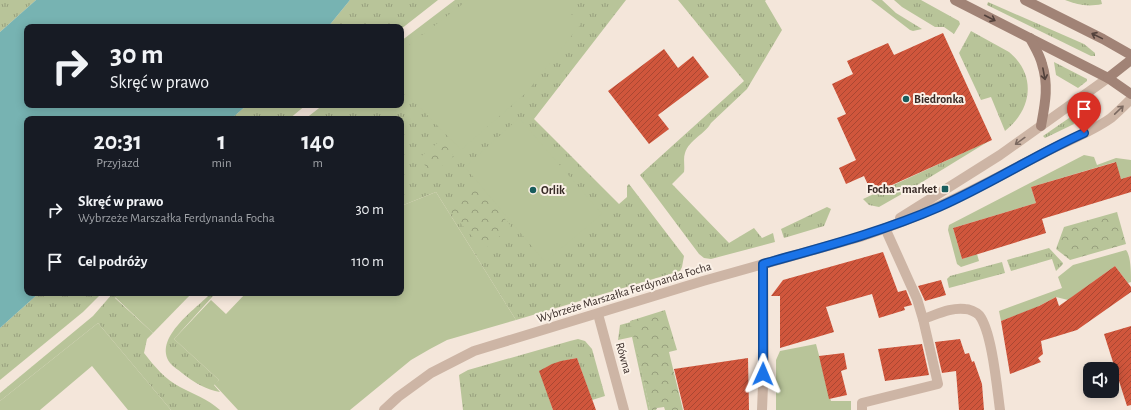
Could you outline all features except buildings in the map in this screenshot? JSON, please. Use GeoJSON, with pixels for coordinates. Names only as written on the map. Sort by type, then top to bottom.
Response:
{"type":"FeatureCollection","features":[{"type":"Feature","properties":{"kind":"main road"},"geometry":{"type":"LineString","coordinates":[[955,0],[1108,78],[1131,94]]}},
{"type":"Feature","properties":{"kind":"main road"},"geometry":{"type":"LineString","coordinates":[[1025,0],[1103,39],[1131,55]]}},
{"type":"Feature","properties":{"kind":"main road"},"geometry":{"type":"LineString","coordinates":[[1030,38],[1042,63],[1046,81],[1047,92],[1041,126]]}},
{"type":"Feature","properties":{"kind":"main road","name":"Wybrzeże Marszałka Ferdynanda Focha"},"geometry":{"type":"LineString","coordinates":[[1108,78],[1131,60]]}},
{"type":"Feature","properties":{"kind":"street","name":"Wybrzeże Marszałka Ferdynanda Focha"},"geometry":{"type":"LineString","coordinates":[[885,228],[914,208],[1000,155],[1108,78]]}},
{"type":"Feature","properties":{"kind":"street","name":"Wybrzeże Marszałka Ferdynanda Focha"},"geometry":{"type":"LineString","coordinates":[[384,410],[398,397],[431,373],[474,352],[885,228],[939,207],[1112,118],[1131,99]]}},
{"type":"Feature","properties":{"kind":"street"},"geometry":{"type":"LineString","coordinates":[[862,410],[862,403],[938,384],[923,319],[916,299],[885,228]]}},
{"type":"Feature","properties":{"kind":"street"},"geometry":{"type":"LineString","coordinates":[[762,410],[764,361],[763,264]]}},
{"type":"Feature","properties":{"kind":"street"},"geometry":{"type":"LineString","coordinates":[[923,319],[952,310],[964,309],[978,313],[985,325],[994,364],[1000,410]]}},
{"type":"Feature","properties":{"kind":"street","name":"Równa"},"geometry":{"type":"LineString","coordinates":[[598,314],[624,410]]}},
{"type":"Feature","properties":{"kind":"green space"},"geometry":{"type":"Polygon","coordinates":[[[0,0],[36,0],[0,32],[0,0]]]}},
{"type":"Feature","properties":{"kind":"green space"},"geometry":{"type":"Polygon","coordinates":[[[350,0],[438,0],[404,27],[404,24],[330,24],[350,0]]]}},
{"type":"Feature","properties":{"kind":"green space"},"geometry":{"type":"Polygon","coordinates":[[[455,0],[626,0],[534,119],[619,204],[627,197],[627,186],[629,184],[684,256],[680,271],[516,320],[436,192],[404,205],[404,116],[309,116],[319,108],[404,108],[404,39],[455,0]]]}},
{"type":"Feature","properties":{"kind":"green space"},"geometry":{"type":"Polygon","coordinates":[[[468,0],[557,0],[581,24],[526,93],[461,150],[404,91],[404,49],[468,0]]]}},
{"type":"Feature","properties":{"kind":"green space"},"geometry":{"type":"Polygon","coordinates":[[[678,0],[766,0],[765,1],[782,30],[747,89],[687,148],[684,155],[684,172],[672,184],[729,243],[754,228],[762,238],[773,233],[775,242],[711,259],[704,258],[699,254],[640,175],[744,81],[678,0]]]}},
{"type":"Feature","properties":{"kind":"green space"},"geometry":{"type":"Polygon","coordinates":[[[871,0],[882,0],[896,13],[922,29],[913,31],[910,30],[871,0]]]}},
{"type":"Feature","properties":{"kind":"green space"},"geometry":{"type":"Polygon","coordinates":[[[894,0],[921,0],[959,21],[960,24],[954,34],[944,27],[935,27],[902,7],[894,0]]]}},
{"type":"Feature","properties":{"kind":"green space"},"geometry":{"type":"Polygon","coordinates":[[[1065,0],[1101,0],[1102,4],[1083,5],[1065,0]]]}},
{"type":"Feature","properties":{"kind":"green space"},"geometry":{"type":"Polygon","coordinates":[[[988,2],[1084,44],[1095,53],[1095,56],[1091,56],[987,5],[988,2]]]}},
{"type":"Feature","properties":{"kind":"green space"},"geometry":{"type":"Polygon","coordinates":[[[971,31],[1009,52],[1018,61],[1024,71],[1028,92],[1026,103],[1014,123],[1005,131],[991,97],[981,100],[959,53],[971,31]]]}},
{"type":"Feature","properties":{"kind":"green space"},"geometry":{"type":"Polygon","coordinates":[[[1054,62],[1087,79],[1087,81],[1078,88],[1056,75],[1054,62]]]}},
{"type":"Feature","properties":{"kind":"green space"},"geometry":{"type":"Polygon","coordinates":[[[244,108],[302,108],[293,116],[234,116],[244,108]]]}},
{"type":"Feature","properties":{"kind":"green space"},"geometry":{"type":"Polygon","coordinates":[[[1072,116],[1074,124],[1045,138],[1043,136],[1072,116]]]}},
{"type":"Feature","properties":{"kind":"green space","name":"Orlik"},"geometry":{"type":"Polygon","coordinates":[[[519,118],[602,214],[545,262],[465,167],[519,118]]]}},
{"type":"Feature","properties":{"kind":"green space"},"geometry":{"type":"Polygon","coordinates":[[[441,140],[454,156],[432,174],[419,158],[441,140]]]}},
{"type":"Feature","properties":{"kind":"green space"},"geometry":{"type":"Polygon","coordinates":[[[989,141],[879,207],[869,205],[863,199],[989,141]]]}},
{"type":"Feature","properties":{"kind":"green space"},"geometry":{"type":"Polygon","coordinates":[[[1084,155],[1094,157],[1097,165],[1116,158],[1131,160],[1131,176],[1121,179],[1115,162],[1031,187],[1036,203],[953,228],[962,259],[977,254],[979,261],[961,267],[957,264],[948,230],[949,225],[1084,155]]]}},
{"type":"Feature","properties":{"kind":"green space"},"geometry":{"type":"Polygon","coordinates":[[[477,186],[511,226],[484,250],[449,210],[477,186]]]}},
{"type":"Feature","properties":{"kind":"green space"},"geometry":{"type":"Polygon","coordinates":[[[436,192],[516,320],[447,340],[430,349],[411,360],[350,410],[238,410],[214,384],[219,380],[174,339],[211,300],[226,314],[243,296],[404,296],[404,205],[436,192]]]}},
{"type":"Feature","properties":{"kind":"green space"},"geometry":{"type":"Polygon","coordinates":[[[827,207],[831,209],[824,226],[784,238],[781,229],[827,207]]]}},
{"type":"Feature","properties":{"kind":"green space"},"geometry":{"type":"Polygon","coordinates":[[[1117,212],[1126,244],[1070,260],[1056,249],[1064,227],[1117,212]]]}},
{"type":"Feature","properties":{"kind":"green space"},"geometry":{"type":"Polygon","coordinates":[[[1049,248],[1063,263],[1056,271],[1052,259],[1011,271],[1007,260],[1049,248]]]}},
{"type":"Feature","properties":{"kind":"green space"},"geometry":{"type":"Polygon","coordinates":[[[1126,250],[1130,260],[1131,282],[1128,283],[1115,266],[1068,300],[1056,297],[1035,308],[1001,321],[999,311],[1062,288],[1058,277],[1073,265],[1126,250]]]}},
{"type":"Feature","properties":{"kind":"green space"},"geometry":{"type":"Polygon","coordinates":[[[1002,262],[1005,273],[949,288],[947,279],[950,276],[1002,262]]]}},
{"type":"Feature","properties":{"kind":"green space"},"geometry":{"type":"Polygon","coordinates":[[[36,296],[99,296],[83,312],[0,380],[0,328],[36,296]]]}},
{"type":"Feature","properties":{"kind":"green space"},"geometry":{"type":"Polygon","coordinates":[[[110,296],[117,296],[115,298],[153,333],[147,339],[144,353],[156,367],[175,384],[220,410],[171,410],[98,323],[0,401],[0,393],[93,316],[110,296]]]}},
{"type":"Feature","properties":{"kind":"green space"},"geometry":{"type":"Polygon","coordinates":[[[116,296],[189,296],[153,333],[115,297],[116,296]]]}},
{"type":"Feature","properties":{"kind":"green space"},"geometry":{"type":"Polygon","coordinates":[[[208,296],[213,296],[174,339],[219,380],[214,385],[220,392],[205,387],[186,376],[170,363],[166,354],[167,345],[177,326],[208,296]]]}},
{"type":"Feature","properties":{"kind":"green space"},"geometry":{"type":"Polygon","coordinates":[[[665,310],[677,350],[669,352],[683,410],[665,410],[664,407],[657,408],[656,410],[650,410],[630,321],[665,310]]]}},
{"type":"Feature","properties":{"kind":"green space"},"geometry":{"type":"Polygon","coordinates":[[[631,322],[650,410],[648,410],[632,337],[618,340],[620,325],[631,322]]]}},
{"type":"Feature","properties":{"kind":"green space"},"geometry":{"type":"Polygon","coordinates":[[[98,323],[171,410],[128,410],[92,366],[40,410],[0,410],[0,401],[98,323]]]}},
{"type":"Feature","properties":{"kind":"green space"},"geometry":{"type":"Polygon","coordinates":[[[578,339],[585,341],[592,349],[605,396],[592,400],[577,358],[549,366],[540,371],[553,410],[463,410],[459,375],[468,370],[578,339]]]}},
{"type":"Feature","properties":{"kind":"green space"},"geometry":{"type":"Polygon","coordinates":[[[816,344],[831,401],[851,401],[851,410],[776,410],[776,360],[780,351],[816,344]]]}},
{"type":"Feature","properties":{"kind":"water"},"geometry":{"type":"Polygon","coordinates":[[[36,0],[350,0],[330,24],[24,24],[24,108],[244,108],[234,116],[24,116],[24,296],[36,296],[0,328],[0,32],[36,0]]]}},
{"type":"Feature","properties":{"kind":"place","name":"Biedronka"},"geometry":{"type":"Point","coordinates":[906,99]}},
{"type":"Feature","properties":{"kind":"place","name":"Focha - market"},"geometry":{"type":"Point","coordinates":[945,189]}},
{"type":"Feature","properties":{"kind":"place","name":"Orlik"},"geometry":{"type":"Point","coordinates":[533,190]}},
{"type":"Feature","properties":{"kind":"route"},"geometry":{"type":"LineString","coordinates":[[763,374],[763,264],[872,233],[939,207],[1084,133]]}}]}
